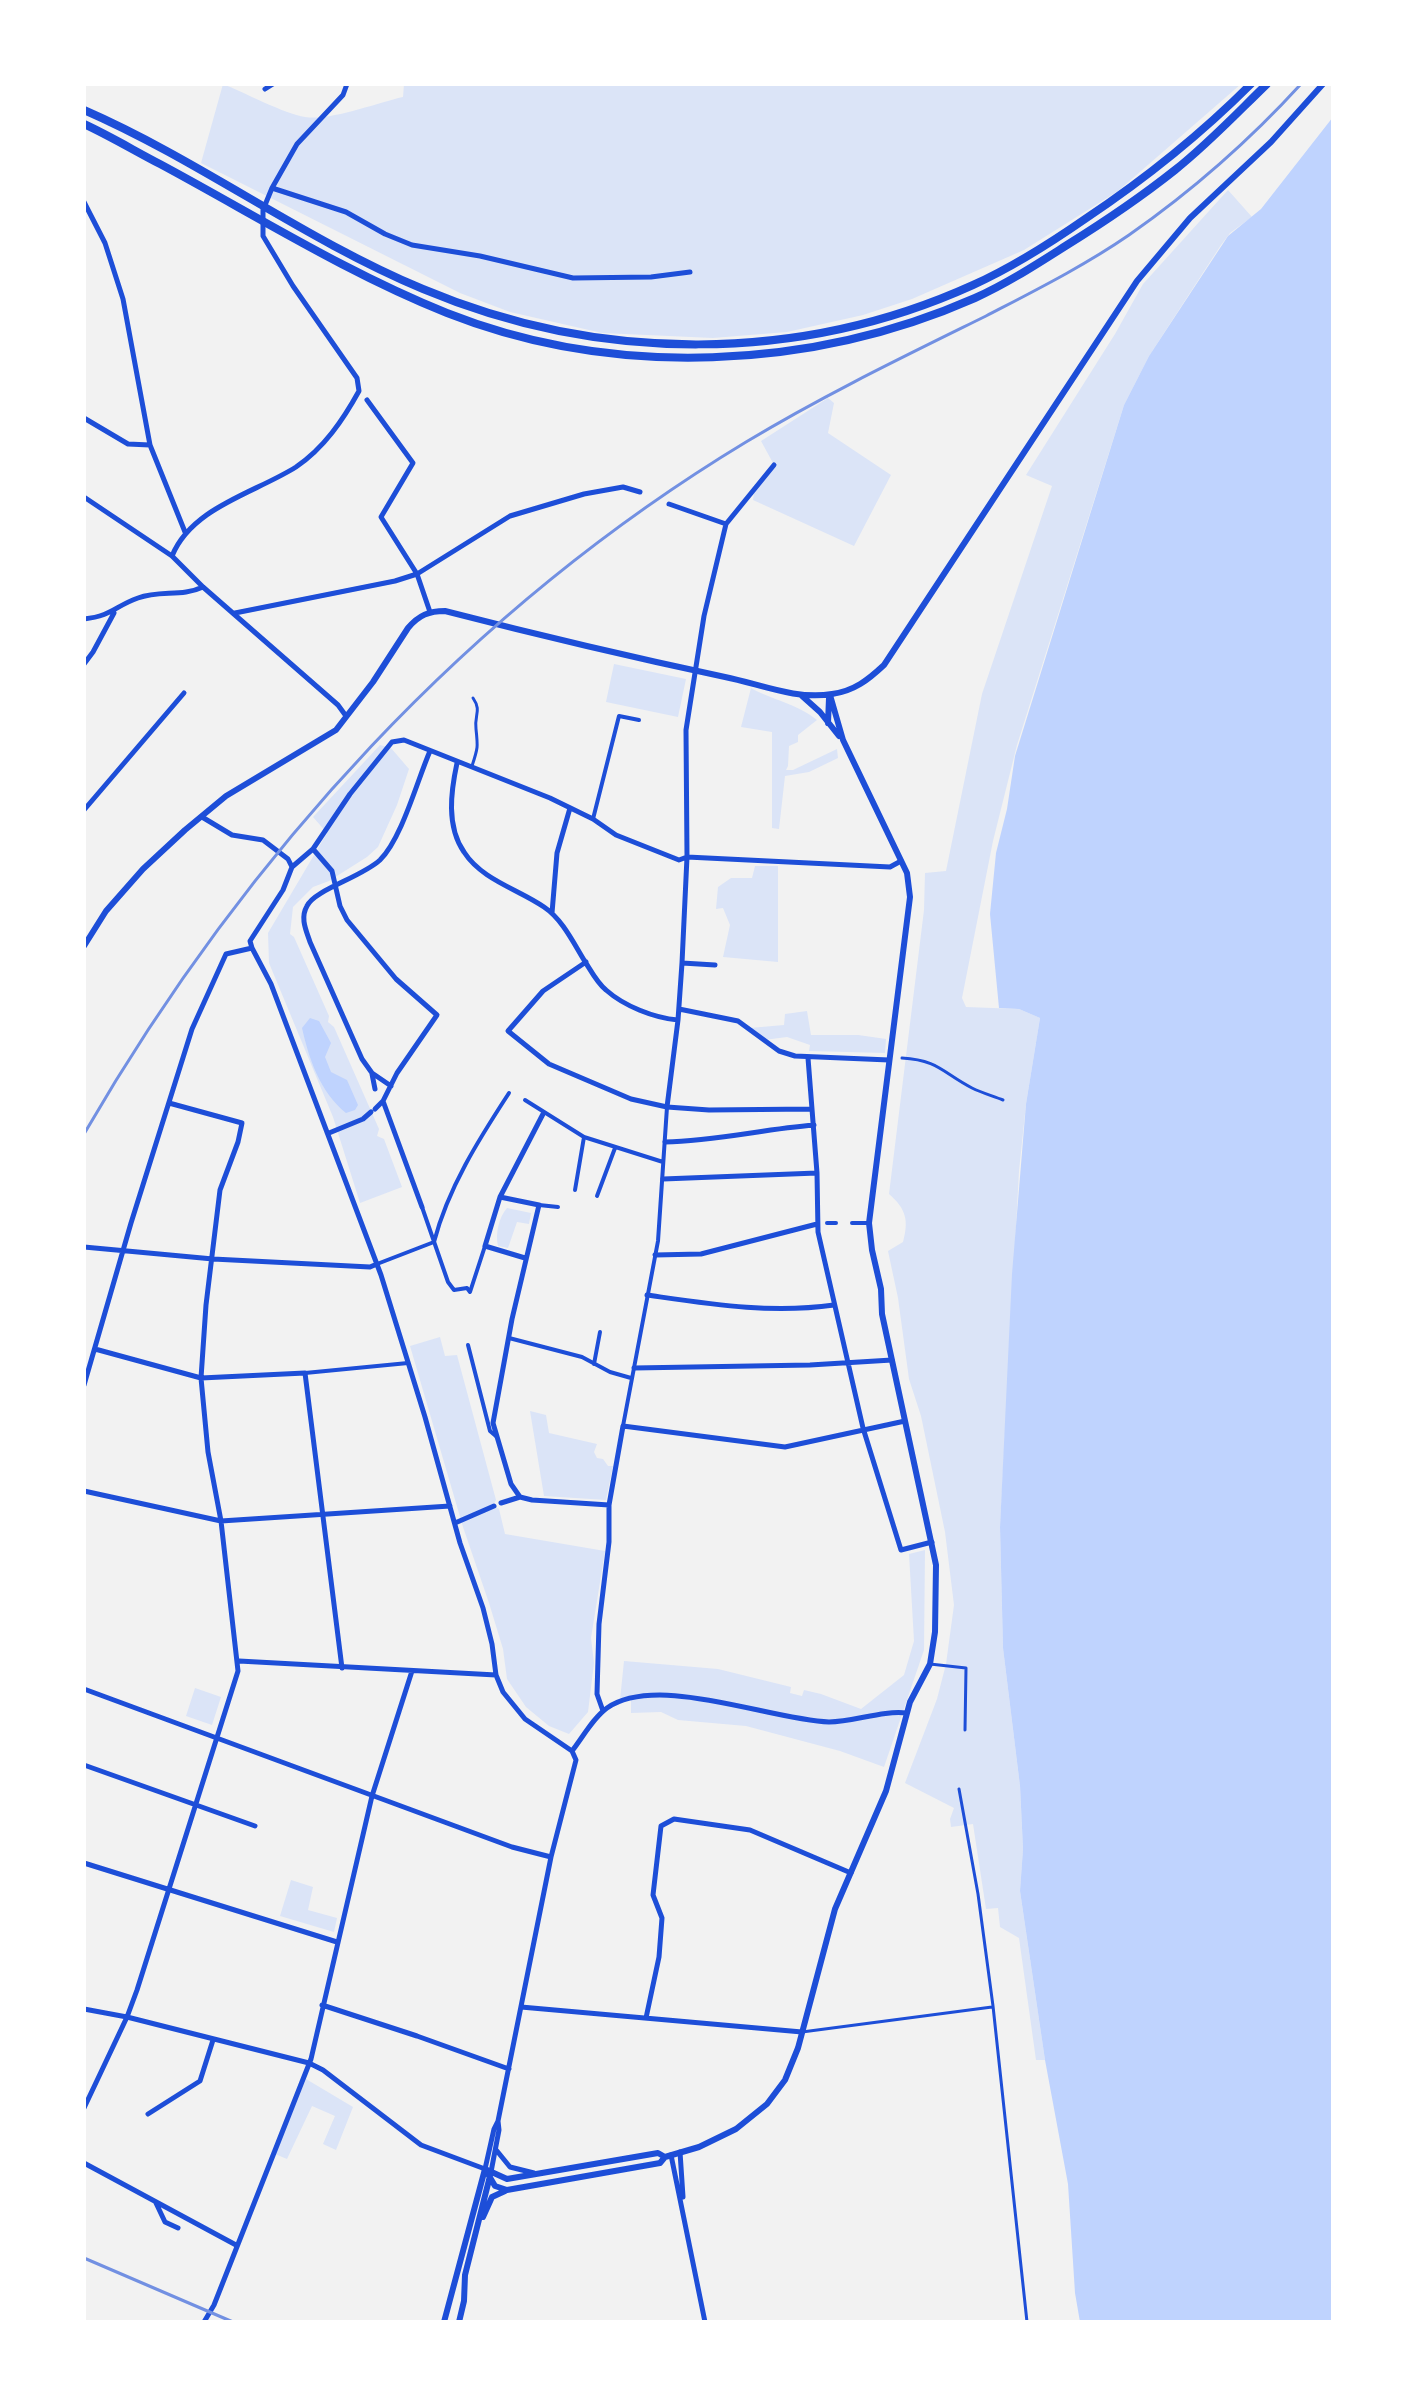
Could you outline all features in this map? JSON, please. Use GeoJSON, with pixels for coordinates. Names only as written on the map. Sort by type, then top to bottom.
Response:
{"type":"FeatureCollection","features":[{"type":"Feature","properties":{"kind":"highway"},"geometry":{"type":"LineString","coordinates":[[84,110],[392,275],[456,302],[558,332],[620,341],[714,345],[789,339],[879,320],[972,286],[1015,265],[1130,189],[1181,149],[1251,84]]}},
{"type":"Feature","properties":{"kind":"highway"},"geometry":{"type":"LineString","coordinates":[[84,124],[361,274],[452,314],[559,344],[619,353],[713,357],[792,350],[879,332],[975,298],[1020,275],[1145,193],[1177,169],[1267,84]]}},
{"type":"Feature","properties":{"kind":"street"},"geometry":{"type":"LineString","coordinates":[[265,89],[273,84]]}},
{"type":"Feature","properties":{"kind":"street"},"geometry":{"type":"LineString","coordinates":[[172,556],[185,532],[221,507],[295,467],[321,447],[349,409],[360,387],[263,236],[263,210],[272,188],[297,144],[343,95],[347,84]]}},
{"type":"Feature","properties":{"kind":"street"},"geometry":{"type":"LineString","coordinates":[[84,946],[106,911],[143,869],[226,796],[336,730],[408,628],[423,614],[445,611],[592,649],[746,681],[772,691],[830,695],[866,682],[884,665],[1137,281],[1190,218],[1271,142],[1323,84]]}},
{"type":"Feature","properties":{"kind":"street"},"geometry":{"type":"LineString","coordinates":[[272,188],[346,212],[412,245],[480,256],[573,278],[651,277],[690,272]]}},
{"type":"Feature","properties":{"kind":"street"},"geometry":{"type":"LineString","coordinates":[[84,202],[105,243],[123,299],[150,445],[185,532]]}},
{"type":"Feature","properties":{"kind":"street"},"geometry":{"type":"LineString","coordinates":[[367,400],[413,463],[381,517],[417,574],[430,612]]}},
{"type":"Feature","properties":{"kind":"street"},"geometry":{"type":"LineString","coordinates":[[84,418],[128,444],[150,445]]}},
{"type":"Feature","properties":{"kind":"street"},"geometry":{"type":"LineString","coordinates":[[603,1711],[597,1694],[599,1624],[609,1542],[609,1505],[655,1255],[667,1107],[679,1009],[687,857],[687,719],[704,616],[726,524],[774,465]]}},
{"type":"Feature","properties":{"kind":"street"},"geometry":{"type":"LineString","coordinates":[[235,613],[354,591],[417,574],[510,516],[584,494],[623,487],[640,492]]}},
{"type":"Feature","properties":{"kind":"street"},"geometry":{"type":"LineString","coordinates":[[84,497],[172,556],[338,705],[346,716]]}},
{"type":"Feature","properties":{"kind":"street"},"geometry":{"type":"LineString","coordinates":[[669,504],[726,524]]}},
{"type":"Feature","properties":{"kind":"street"},"geometry":{"type":"LineString","coordinates":[[84,619],[114,613],[141,597],[191,593],[203,587]]}},
{"type":"Feature","properties":{"kind":"street"},"geometry":{"type":"LineString","coordinates":[[84,664],[114,613]]}},
{"type":"Feature","properties":{"kind":"street"},"geometry":{"type":"LineString","coordinates":[[84,810],[184,693]]}},
{"type":"Feature","properties":{"kind":"street"},"geometry":{"type":"LineString","coordinates":[[798,693],[820,712],[843,740]]}},
{"type":"Feature","properties":{"kind":"street"},"geometry":{"type":"LineString","coordinates":[[828,723],[830,695]]}},
{"type":"Feature","properties":{"kind":"street"},"geometry":{"type":"LineString","coordinates":[[477,2227],[492,2197],[507,2190],[660,2163],[668,2156],[699,2147],[736,2129],[767,2104],[785,2080],[802,2032],[823,1947],[893,1772],[907,1713],[930,1664],[936,1585],[932,1542],[882,1314],[881,1289],[869,1223],[910,897],[907,873],[843,740],[830,695]]}},
{"type":"Feature","properties":{"kind":"street"},"geometry":{"type":"LineString","coordinates":[[593,819],[619,716],[639,720]]}},
{"type":"Feature","properties":{"kind":"street"},"geometry":{"type":"LineString","coordinates":[[444,2322],[496,2149],[498,2121],[551,1857],[576,1760],[572,1751],[525,1719],[503,1692],[496,1675],[486,1620],[377,1264],[271,984],[250,941],[283,890],[292,867],[313,849],[350,794],[392,742],[404,740],[570,808],[616,835],[679,860],[687,857],[890,867],[901,861]]}},
{"type":"Feature","properties":{"kind":"street"},"geometry":{"type":"LineString","coordinates":[[375,1089],[372,1073],[359,1053],[304,925],[304,913],[313,897],[368,869],[387,852],[430,751]]}},
{"type":"Feature","properties":{"kind":"street"},"geometry":{"type":"LineString","coordinates":[[457,763],[451,798],[456,836],[462,851],[501,884],[552,914],[605,989],[657,1016],[678,1020]]}},
{"type":"Feature","properties":{"kind":"street"},"geometry":{"type":"LineString","coordinates":[[552,914],[557,853],[570,808]]}},
{"type":"Feature","properties":{"kind":"street"},"geometry":{"type":"LineString","coordinates":[[202,817],[232,835],[263,840],[288,859],[292,867]]}},
{"type":"Feature","properties":{"kind":"street"},"geometry":{"type":"LineString","coordinates":[[313,849],[332,871],[340,906],[357,932],[396,979],[437,1015],[397,1073],[383,1101],[363,1119],[329,1133]]}},
{"type":"Feature","properties":{"kind":"street"},"geometry":{"type":"LineString","coordinates":[[84,1385],[192,1029],[226,954],[252,948]]}},
{"type":"Feature","properties":{"kind":"street"},"geometry":{"type":"LineString","coordinates":[[586,962],[543,991],[508,1031],[548,1064],[631,1099],[667,1107],[709,1110],[812,1109]]}},
{"type":"Feature","properties":{"kind":"street"},"geometry":{"type":"LineString","coordinates":[[682,963],[715,965]]}},
{"type":"Feature","properties":{"kind":"street"},"geometry":{"type":"LineString","coordinates":[[679,1009],[738,1021],[779,1051],[808,1058],[889,1060]]}},
{"type":"Feature","properties":{"kind":"street"},"geometry":{"type":"LineString","coordinates":[[808,1058],[818,1224],[863,1428],[901,1550],[932,1542]]}},
{"type":"Feature","properties":{"kind":"street"},"geometry":{"type":"LineString","coordinates":[[372,1073],[391,1086]]}},
{"type":"Feature","properties":{"kind":"street"},"geometry":{"type":"LineString","coordinates":[[434,1242],[439,1221],[474,1146],[509,1093]]}},
{"type":"Feature","properties":{"kind":"street"},"geometry":{"type":"LineString","coordinates":[[525,1100],[584,1137],[663,1162]]}},
{"type":"Feature","properties":{"kind":"street"},"geometry":{"type":"LineString","coordinates":[[383,1101],[448,1282],[454,1290],[467,1288],[470,1292],[500,1197],[543,1114]]}},
{"type":"Feature","properties":{"kind":"street"},"geometry":{"type":"LineString","coordinates":[[84,2108],[127,2017],[170,1889],[239,1661],[221,1521],[208,1452],[201,1378],[220,1190],[242,1123],[169,1103]]}},
{"type":"Feature","properties":{"kind":"street"},"geometry":{"type":"LineString","coordinates":[[665,1142],[703,1141],[764,1129],[814,1125]]}},
{"type":"Feature","properties":{"kind":"street"},"geometry":{"type":"LineString","coordinates":[[575,1190],[584,1137]]}},
{"type":"Feature","properties":{"kind":"street"},"geometry":{"type":"LineString","coordinates":[[597,1196],[615,1148]]}},
{"type":"Feature","properties":{"kind":"street"},"geometry":{"type":"LineString","coordinates":[[663,1179],[817,1173]]}},
{"type":"Feature","properties":{"kind":"street"},"geometry":{"type":"LineString","coordinates":[[500,1197],[558,1207]]}},
{"type":"Feature","properties":{"kind":"street"},"geometry":{"type":"LineString","coordinates":[[520,1497],[511,1484],[493,1423],[525,1258],[539,1205]]}},
{"type":"Feature","properties":{"kind":"street"},"geometry":{"type":"LineString","coordinates":[[827,1223],[836,1223]]}},
{"type":"Feature","properties":{"kind":"street"},"geometry":{"type":"LineString","coordinates":[[852,1223],[869,1223]]}},
{"type":"Feature","properties":{"kind":"street"},"geometry":{"type":"LineString","coordinates":[[655,1255],[701,1254],[818,1224]]}},
{"type":"Feature","properties":{"kind":"street"},"geometry":{"type":"LineString","coordinates":[[84,1247],[213,1259],[370,1267],[434,1242]]}},
{"type":"Feature","properties":{"kind":"street"},"geometry":{"type":"LineString","coordinates":[[485,1246],[525,1258]]}},
{"type":"Feature","properties":{"kind":"street"},"geometry":{"type":"LineString","coordinates":[[647,1295],[743,1308],[803,1310],[834,1305]]}},
{"type":"Feature","properties":{"kind":"street"},"geometry":{"type":"LineString","coordinates":[[594,1364],[600,1332]]}},
{"type":"Feature","properties":{"kind":"street"},"geometry":{"type":"LineString","coordinates":[[509,1338],[582,1357],[610,1372],[632,1378]]}},
{"type":"Feature","properties":{"kind":"street"},"geometry":{"type":"LineString","coordinates":[[468,1345],[490,1431],[497,1437]]}},
{"type":"Feature","properties":{"kind":"street"},"geometry":{"type":"LineString","coordinates":[[95,1349],[201,1378],[305,1373],[408,1363]]}},
{"type":"Feature","properties":{"kind":"street"},"geometry":{"type":"LineString","coordinates":[[634,1368],[810,1365],[892,1360]]}},
{"type":"Feature","properties":{"kind":"street"},"geometry":{"type":"LineString","coordinates":[[305,1373],[342,1668]]}},
{"type":"Feature","properties":{"kind":"street"},"geometry":{"type":"LineString","coordinates":[[623,1426],[773,1447],[807,1444],[863,1428],[905,1421]]}},
{"type":"Feature","properties":{"kind":"street"},"geometry":{"type":"LineString","coordinates":[[84,1491],[221,1521],[450,1506]]}},
{"type":"Feature","properties":{"kind":"street"},"geometry":{"type":"LineString","coordinates":[[455,1523],[520,1497],[609,1505]]}},
{"type":"Feature","properties":{"kind":"street"},"geometry":{"type":"LineString","coordinates":[[239,1661],[496,1675]]}},
{"type":"Feature","properties":{"kind":"street"},"geometry":{"type":"LineString","coordinates":[[204,2322],[214,2305],[309,2063],[372,1796],[412,1671]]}},
{"type":"Feature","properties":{"kind":"street"},"geometry":{"type":"LineString","coordinates":[[84,1689],[512,1847],[551,1857]]}},
{"type":"Feature","properties":{"kind":"street"},"geometry":{"type":"LineString","coordinates":[[572,1751],[603,1711],[616,1703],[642,1697],[685,1697],[828,1722],[907,1713]]}},
{"type":"Feature","properties":{"kind":"street"},"geometry":{"type":"LineString","coordinates":[[84,1765],[255,1826]]}},
{"type":"Feature","properties":{"kind":"street"},"geometry":{"type":"LineString","coordinates":[[646,2018],[659,1957],[662,1918],[653,1895],[661,1826],[666,1822],[674,1819],[750,1830],[851,1873]]}},
{"type":"Feature","properties":{"kind":"street"},"geometry":{"type":"LineString","coordinates":[[84,1863],[337,1942]]}},
{"type":"Feature","properties":{"kind":"street"},"geometry":{"type":"LineString","coordinates":[[322,2005],[509,2069]]}},
{"type":"Feature","properties":{"kind":"street"},"geometry":{"type":"LineString","coordinates":[[521,2007],[802,2032]]}},
{"type":"Feature","properties":{"kind":"street"},"geometry":{"type":"LineString","coordinates":[[84,2009],[309,2063],[323,2070],[421,2145],[507,2179],[658,2153],[668,2156]]}},
{"type":"Feature","properties":{"kind":"street"},"geometry":{"type":"LineString","coordinates":[[148,2114],[200,2081],[213,2040]]}},
{"type":"Feature","properties":{"kind":"street"},"geometry":{"type":"LineString","coordinates":[[459,2322],[465,2275],[498,2121]]}},
{"type":"Feature","properties":{"kind":"street"},"geometry":{"type":"LineString","coordinates":[[496,2149],[510,2167],[539,2174]]}},
{"type":"Feature","properties":{"kind":"street"},"geometry":{"type":"LineString","coordinates":[[680,2152],[683,2206]]}},
{"type":"Feature","properties":{"kind":"street"},"geometry":{"type":"LineString","coordinates":[[668,2156],[683,2206],[705,2322]]}},
{"type":"Feature","properties":{"kind":"street"},"geometry":{"type":"LineString","coordinates":[[84,2163],[236,2245]]}},
{"type":"Feature","properties":{"kind":"street"},"geometry":{"type":"LineString","coordinates":[[489,2173],[498,2188],[507,2190]]}},
{"type":"Feature","properties":{"kind":"street"},"geometry":{"type":"LineString","coordinates":[[156,2202],[165,2222],[178,2228]]}},
{"type":"Feature","properties":{"kind":"lane"},"geometry":{"type":"LineString","coordinates":[[471,768],[479,744],[476,730],[480,710],[473,698]]}},
{"type":"Feature","properties":{"kind":"lane"},"geometry":{"type":"LineString","coordinates":[[902,1058],[934,1063],[972,1088],[1003,1100]]}},
{"type":"Feature","properties":{"kind":"lane"},"geometry":{"type":"LineString","coordinates":[[930,1664],[966,1668],[965,1730]]}},
{"type":"Feature","properties":{"kind":"lane"},"geometry":{"type":"LineString","coordinates":[[959,1789],[965,1807],[993,2006],[1027,2322]]}},
{"type":"Feature","properties":{"kind":"lane"},"geometry":{"type":"LineString","coordinates":[[802,2032],[993,2006]]}},
{"type":"Feature","properties":{"kind":"shaded area"},"geometry":{"type":"Polygon","coordinates":[[[223,84],[287,112],[316,118],[403,97],[404,84],[1241,84],[1118,191],[1024,250],[912,299],[863,315],[787,332],[713,338],[602,333],[510,312],[460,293],[201,163],[223,84]]]}},
{"type":"Feature","properties":{"kind":"shaded area"},"geometry":{"type":"Polygon","coordinates":[[[1228,190],[1252,217],[1230,233],[1221,245],[1149,356],[1124,405],[1017,745],[993,841],[962,998],[966,1007],[1019,1009],[1040,1018],[1019,1171],[1000,1527],[1003,1648],[1020,1786],[1023,1849],[1020,1891],[1045,2060],[1036,2060],[1019,1938],[1000,1927],[998,1908],[986,1909],[973,1824],[951,1827],[954,1808],[905,1783],[937,1699],[946,1664],[954,1605],[945,1532],[921,1416],[909,1379],[888,1251],[903,1242],[906,1221],[899,1205],[889,1194],[924,910],[925,873],[946,871],[982,694],[1052,486],[1026,475],[1143,284],[1228,190]]]}},
{"type":"Feature","properties":{"kind":"shaded area"},"geometry":{"type":"Polygon","coordinates":[[[828,398],[834,403],[828,433],[891,475],[854,546],[753,500],[755,485],[773,463],[761,441],[828,398]]]}},
{"type":"Feature","properties":{"kind":"shaded area"},"geometry":{"type":"Polygon","coordinates":[[[614,664],[686,679],[678,717],[606,702],[614,664]]]}},
{"type":"Feature","properties":{"kind":"shaded area"},"geometry":{"type":"Polygon","coordinates":[[[751,688],[802,710],[817,720],[798,735],[798,742],[789,746],[786,770],[793,770],[837,749],[838,758],[809,772],[785,776],[779,829],[772,828],[772,732],[741,727],[751,688]]]}},
{"type":"Feature","properties":{"kind":"shaded area"},"geometry":{"type":"Polygon","coordinates":[[[380,745],[391,748],[409,769],[378,847],[329,881],[313,887],[293,907],[290,934],[379,1129],[377,1136],[384,1139],[402,1187],[360,1203],[333,1117],[269,963],[268,933],[327,833],[313,817],[380,745]]]}},
{"type":"Feature","properties":{"kind":"shaded area"},"geometry":{"type":"Polygon","coordinates":[[[755,866],[778,866],[778,962],[723,957],[730,925],[723,908],[716,909],[718,887],[731,878],[752,878],[755,866]]]}},
{"type":"Feature","properties":{"kind":"shaded area"},"geometry":{"type":"Polygon","coordinates":[[[807,1011],[811,1035],[858,1035],[886,1039],[885,1053],[809,1051],[810,1045],[787,1037],[764,1040],[750,1028],[784,1025],[785,1014],[807,1011]]]}},
{"type":"Feature","properties":{"kind":"shaded area"},"geometry":{"type":"Polygon","coordinates":[[[507,1208],[531,1213],[529,1224],[517,1222],[508,1248],[498,1246],[497,1236],[507,1208]]]}},
{"type":"Feature","properties":{"kind":"shaded area"},"geometry":{"type":"Polygon","coordinates":[[[440,1337],[445,1356],[457,1355],[496,1500],[493,1505],[499,1509],[505,1534],[605,1551],[591,1638],[594,1663],[588,1712],[569,1734],[549,1726],[526,1707],[507,1679],[503,1649],[463,1527],[410,1346],[440,1337]]]}},
{"type":"Feature","properties":{"kind":"shaded area"},"geometry":{"type":"Polygon","coordinates":[[[530,1411],[546,1415],[549,1433],[597,1444],[594,1452],[597,1458],[613,1466],[606,1500],[544,1496],[530,1411]]]}},
{"type":"Feature","properties":{"kind":"shaded area"},"geometry":{"type":"Polygon","coordinates":[[[925,1550],[924,1650],[884,1767],[840,1751],[746,1726],[678,1720],[661,1712],[631,1713],[631,1698],[620,1700],[624,1661],[718,1669],[791,1687],[790,1693],[802,1696],[804,1690],[861,1709],[904,1675],[914,1641],[909,1554],[925,1550]]]}},
{"type":"Feature","properties":{"kind":"shaded area"},"geometry":{"type":"Polygon","coordinates":[[[195,1688],[221,1697],[212,1725],[186,1716],[195,1688]]]}},
{"type":"Feature","properties":{"kind":"shaded area"},"geometry":{"type":"Polygon","coordinates":[[[291,1880],[313,1887],[308,1910],[337,1918],[334,1932],[280,1916],[291,1880]]]}},
{"type":"Feature","properties":{"kind":"shaded area"},"geometry":{"type":"Polygon","coordinates":[[[306,2079],[353,2107],[336,2150],[323,2144],[335,2116],[312,2106],[287,2159],[275,2154],[306,2079]]]}},
{"type":"Feature","properties":{"kind":"water"},"geometry":{"type":"Polygon","coordinates":[[[1333,117],[1333,2322],[1080,2322],[1075,2293],[1068,2184],[1045,2060],[1020,1891],[1023,1849],[1020,1786],[1003,1648],[1000,1527],[1012,1274],[1026,1104],[1040,1018],[1019,1009],[999,1008],[990,914],[996,853],[1015,756],[1124,405],[1149,356],[1228,236],[1261,209],[1333,117]]]}},
{"type":"Feature","properties":{"kind":"water"},"geometry":{"type":"Polygon","coordinates":[[[310,1018],[319,1021],[331,1043],[325,1057],[331,1072],[347,1080],[358,1105],[355,1110],[346,1113],[337,1105],[317,1074],[302,1028],[310,1018]]]}},
{"type":"Feature","properties":{"kind":"railway"},"geometry":{"type":"LineString","coordinates":[[84,1134],[148,1031],[217,931],[291,836],[372,746],[457,661],[548,582],[644,508],[746,442],[835,392],[1040,288],[1112,246],[1175,201],[1219,164],[1301,84]]}},
{"type":"Feature","properties":{"kind":"railway"},"geometry":{"type":"LineString","coordinates":[[84,2258],[233,2322]]}}]}
